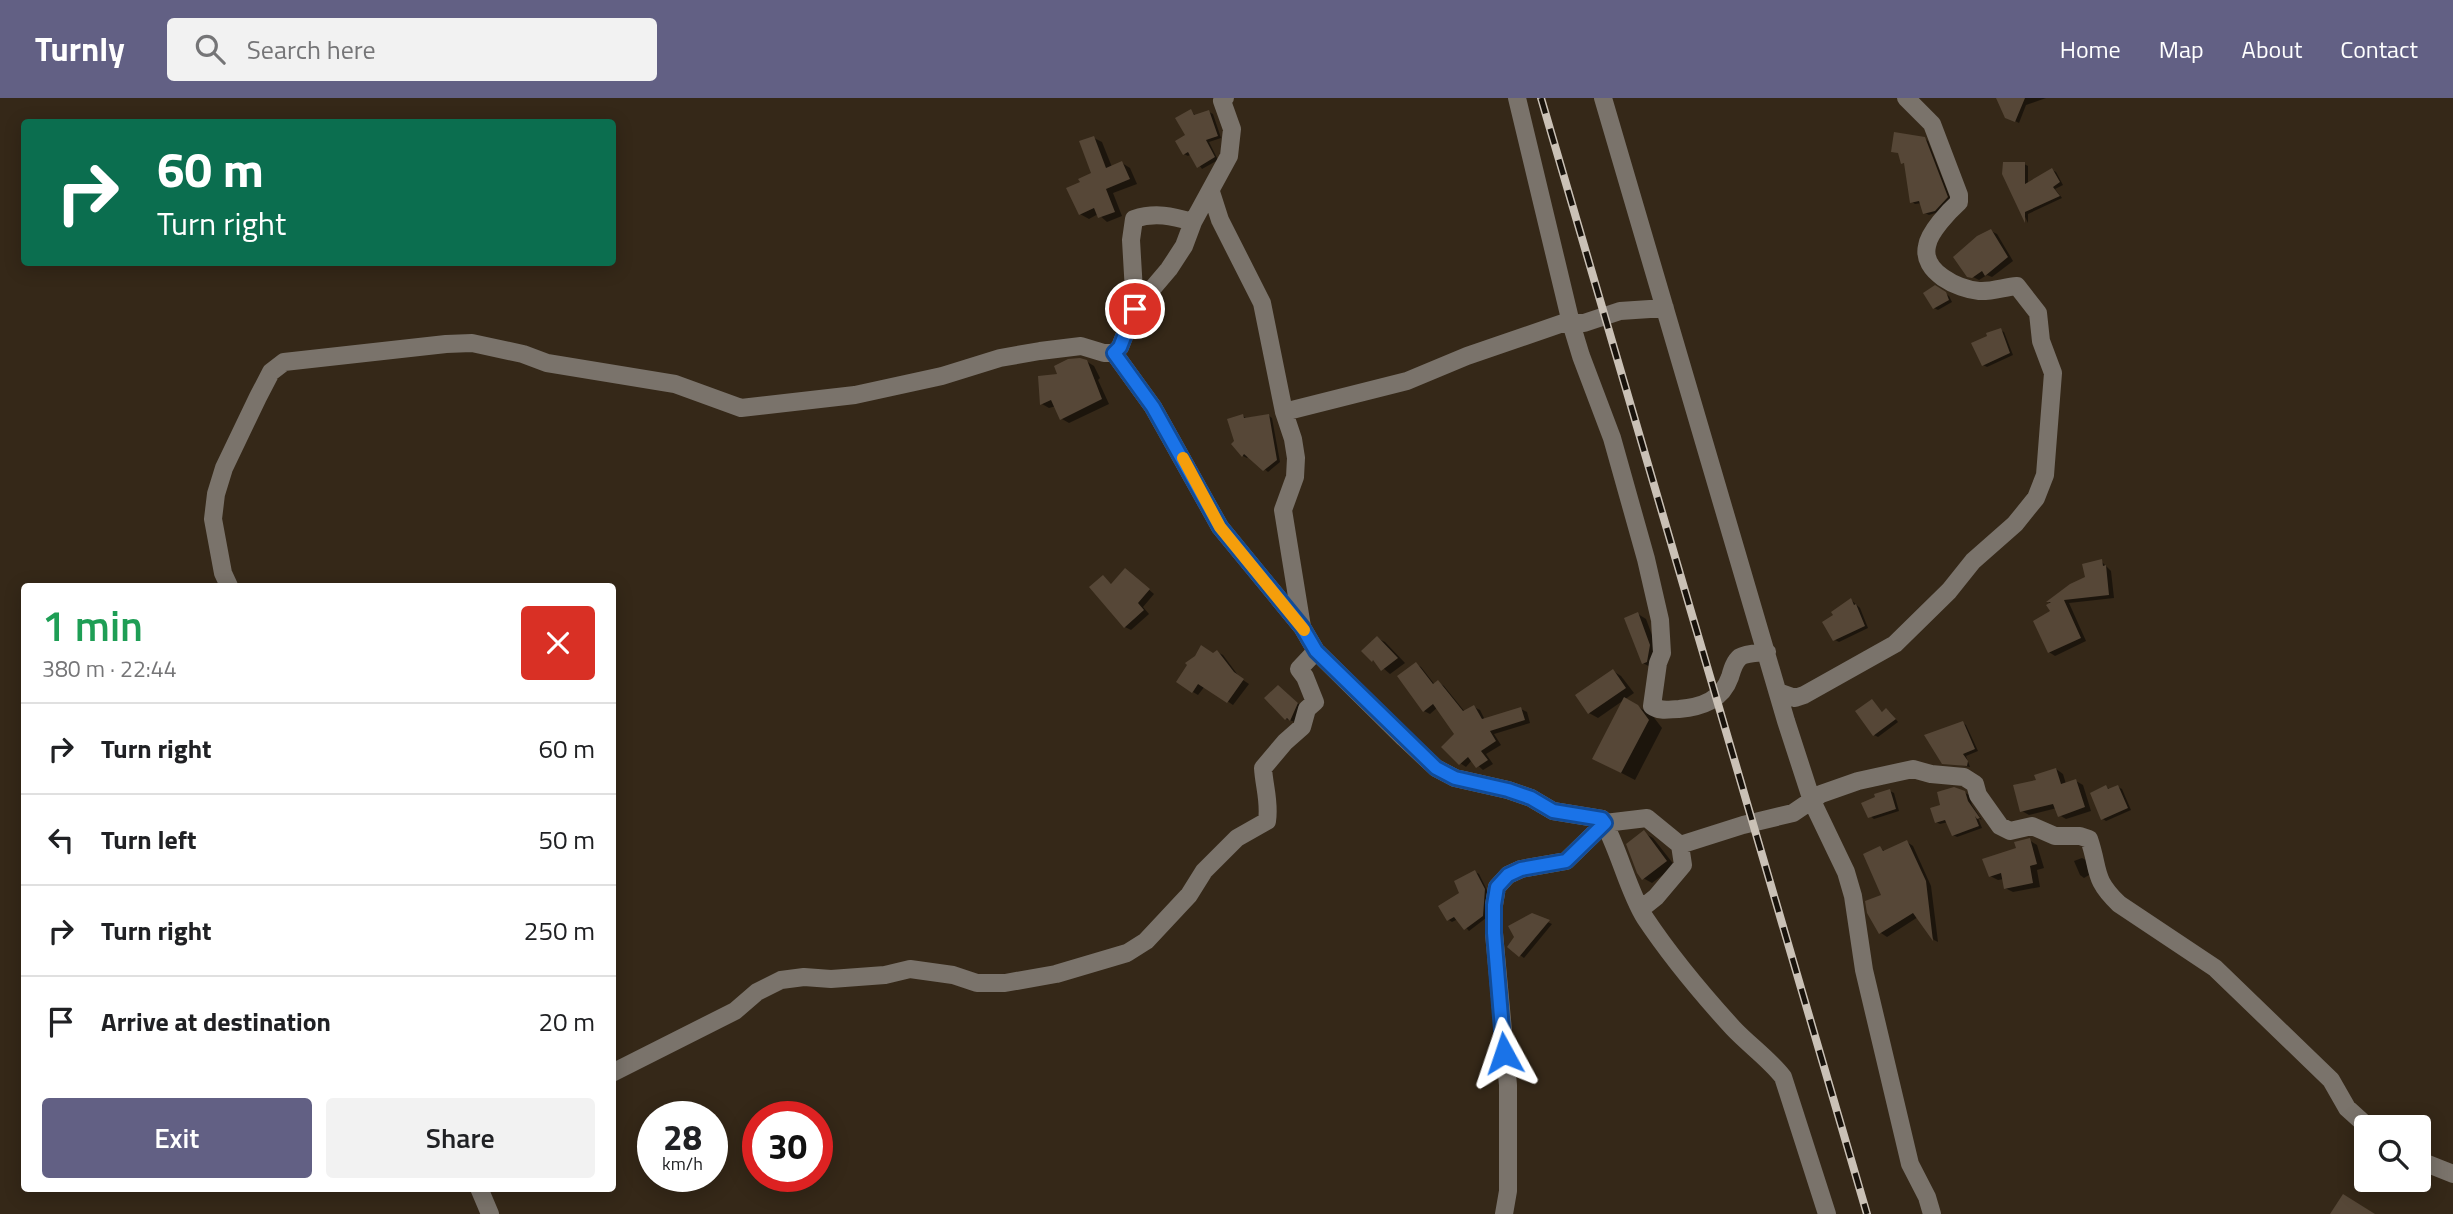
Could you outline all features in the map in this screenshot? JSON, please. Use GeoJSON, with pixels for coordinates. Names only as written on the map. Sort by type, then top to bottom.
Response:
{"type":"FeatureCollection","features":[{"type":"Feature","properties":{"kind":"street"},"geometry":{"type":"LineString","coordinates":[[228,583],[223,573],[213,519],[216,494],[223,468],[258,397],[271,372],[284,362],[472,343],[523,354],[548,363],[675,384],[741,408],[855,395],[942,376],[1000,358],[1040,351],[1081,346],[1114,353],[1120,347],[1135,309],[1169,269],[1184,246],[1193,222],[1228,156],[1232,129],[1222,101],[1225,98]]}},
{"type":"Feature","properties":{"kind":"street"},"geometry":{"type":"LineString","coordinates":[[1517,98],[1571,323],[1612,438],[1660,620],[1662,653],[1652,698],[1653,706],[1663,710],[1690,708],[1711,702],[1726,689],[1734,665],[1741,656],[1767,652]]}},
{"type":"Feature","properties":{"kind":"street"},"geometry":{"type":"LineString","coordinates":[[1603,98],[1642,239],[1812,801],[1846,872],[1853,896],[1864,970],[1910,1164],[1927,1197],[1932,1214]]}},
{"type":"Feature","properties":{"kind":"street"},"geometry":{"type":"LineString","coordinates":[[1778,692],[1795,698],[1804,695],[1895,644],[1950,591],[1973,561],[2015,524],[2035,498],[2045,475],[2053,373],[2041,341],[2038,313],[2017,286],[1978,291],[1941,279],[1928,260],[1927,246],[1946,214],[1959,202],[1959,195],[1932,124],[1906,98]]}},
{"type":"Feature","properties":{"kind":"street"},"geometry":{"type":"LineString","coordinates":[[1210,192],[1229,240],[1262,303],[1296,458],[1294,477],[1283,510],[1302,627]]}},
{"type":"Feature","properties":{"kind":"street"},"geometry":{"type":"LineString","coordinates":[[1135,309],[1130,240],[1134,219],[1149,214],[1167,215],[1193,222]]}},
{"type":"Feature","properties":{"kind":"street"},"geometry":{"type":"LineString","coordinates":[[1284,412],[1396,385],[1466,356],[1563,323],[1584,323],[1620,311],[1665,308]]}},
{"type":"Feature","properties":{"kind":"street"},"geometry":{"type":"LineString","coordinates":[[1114,353],[1153,407],[1220,527],[1302,627],[1316,651],[1436,768],[1455,778],[1531,798],[1553,811],[1602,819],[1641,909],[1653,929],[1692,981],[1734,1030],[1774,1065],[1783,1077],[1827,1214]]}},
{"type":"Feature","properties":{"kind":"street"},"geometry":{"type":"LineString","coordinates":[[616,1071],[735,1011],[757,992],[781,980],[884,975],[910,969],[931,971],[976,983],[1005,983],[1056,974],[1127,953],[1146,941],[1189,895],[1204,871],[1237,838],[1267,821],[1269,808],[1263,768],[1302,727],[1307,709],[1315,702],[1299,669],[1316,651]]}},
{"type":"Feature","properties":{"kind":"street"},"geometry":{"type":"LineString","coordinates":[[1680,845],[1743,825],[1793,814],[1821,794],[1858,781],[1913,769],[1931,774],[1964,777],[1975,784],[1978,795],[2000,826],[2010,831],[2032,825],[2055,836],[2080,836],[2089,839],[2098,880],[2106,892],[2119,904],[2215,968],[2331,1080],[2347,1108],[2355,1115]]}},
{"type":"Feature","properties":{"kind":"street"},"geometry":{"type":"LineString","coordinates":[[1504,1214],[1508,1191],[1508,1085],[1494,933],[1497,887],[1508,875],[1521,869],[1566,861],[1605,823],[1647,818],[1680,845],[1683,865],[1656,897],[1641,909]]}},
{"type":"Feature","properties":{"kind":"street"},"geometry":{"type":"LineString","coordinates":[[2431,1165],[2453,1174]]}},
{"type":"Feature","properties":{"kind":"street"},"geometry":{"type":"LineString","coordinates":[[481,1192],[490,1214]]}},
{"type":"Feature","properties":{"kind":"building"},"geometry":{"type":"Polygon","coordinates":[[[1996,98],[2025,98],[2015,122],[2005,118],[1996,98]]]}},
{"type":"Feature","properties":{"kind":"building"},"geometry":{"type":"Polygon","coordinates":[[[1191,109],[1194,115],[1209,110],[1218,136],[1206,140],[1215,157],[1197,168],[1188,152],[1183,155],[1175,141],[1185,135],[1175,118],[1191,109]]]}},
{"type":"Feature","properties":{"kind":"building"},"geometry":{"type":"Polygon","coordinates":[[[1894,132],[1925,137],[1948,197],[1935,211],[1923,214],[1919,201],[1910,203],[1904,163],[1901,164],[1898,153],[1891,152],[1894,132]]]}},
{"type":"Feature","properties":{"kind":"building"},"geometry":{"type":"Polygon","coordinates":[[[1094,136],[1106,168],[1122,161],[1130,179],[1106,189],[1115,212],[1098,218],[1094,208],[1079,215],[1066,188],[1091,173],[1079,141],[1094,136]]]}},
{"type":"Feature","properties":{"kind":"building"},"geometry":{"type":"Polygon","coordinates":[[[2003,162],[2025,162],[2025,184],[2052,168],[2060,182],[2053,187],[2060,196],[2025,212],[2025,223],[2002,174],[2003,162]]]}},
{"type":"Feature","properties":{"kind":"building"},"geometry":{"type":"Polygon","coordinates":[[[1991,229],[2008,257],[1985,276],[1982,271],[1972,278],[1967,277],[1953,257],[1977,236],[1991,229]]]}},
{"type":"Feature","properties":{"kind":"building"},"geometry":{"type":"Polygon","coordinates":[[[1935,285],[1946,292],[1949,300],[1933,309],[1923,293],[1935,285]]]}},
{"type":"Feature","properties":{"kind":"building"},"geometry":{"type":"Polygon","coordinates":[[[2001,328],[2010,353],[1982,366],[1971,343],[1987,336],[1986,333],[2001,328]]]}},
{"type":"Feature","properties":{"kind":"building"},"geometry":{"type":"Polygon","coordinates":[[[1068,359],[1087,360],[1102,399],[1060,420],[1051,400],[1040,405],[1038,376],[1057,374],[1054,366],[1068,359]]]}},
{"type":"Feature","properties":{"kind":"building"},"geometry":{"type":"Polygon","coordinates":[[[1243,414],[1244,418],[1269,414],[1277,460],[1263,471],[1244,454],[1242,457],[1231,444],[1234,441],[1227,419],[1243,414]]]}},
{"type":"Feature","properties":{"kind":"building"},"geometry":{"type":"Polygon","coordinates":[[[2102,559],[2103,566],[2106,565],[2109,595],[2064,600],[2081,638],[2048,653],[2033,621],[2050,611],[2046,605],[2051,602],[2046,602],[2070,584],[2085,577],[2082,564],[2102,559]]]}},
{"type":"Feature","properties":{"kind":"building"},"geometry":{"type":"Polygon","coordinates":[[[1125,568],[1150,589],[1138,603],[1144,610],[1124,628],[1089,587],[1103,575],[1111,584],[1125,568]]]}},
{"type":"Feature","properties":{"kind":"building"},"geometry":{"type":"Polygon","coordinates":[[[1851,598],[1865,626],[1833,641],[1822,622],[1851,598]]]}},
{"type":"Feature","properties":{"kind":"building"},"geometry":{"type":"Polygon","coordinates":[[[1638,612],[1650,645],[1647,662],[1642,664],[1624,618],[1638,612]]]}},
{"type":"Feature","properties":{"kind":"building"},"geometry":{"type":"Polygon","coordinates":[[[1377,636],[1398,658],[1381,671],[1373,660],[1372,662],[1361,651],[1377,636]]]}},
{"type":"Feature","properties":{"kind":"building"},"geometry":{"type":"Polygon","coordinates":[[[1201,645],[1213,653],[1217,650],[1234,672],[1244,679],[1227,703],[1198,684],[1192,693],[1176,682],[1187,665],[1185,663],[1195,656],[1201,645]]]}},
{"type":"Feature","properties":{"kind":"building"},"geometry":{"type":"Polygon","coordinates":[[[1416,662],[1433,684],[1438,680],[1463,711],[1474,705],[1482,719],[1521,707],[1525,720],[1490,731],[1496,741],[1481,751],[1488,760],[1476,768],[1468,757],[1459,765],[1441,747],[1454,734],[1433,704],[1423,712],[1397,676],[1416,662]]]}},
{"type":"Feature","properties":{"kind":"building"},"geometry":{"type":"Polygon","coordinates":[[[1613,669],[1626,688],[1588,714],[1575,695],[1613,669]]]}},
{"type":"Feature","properties":{"kind":"building"},"geometry":{"type":"Polygon","coordinates":[[[1278,685],[1298,703],[1290,721],[1287,718],[1285,720],[1264,698],[1278,685]]]}},
{"type":"Feature","properties":{"kind":"building"},"geometry":{"type":"Polygon","coordinates":[[[1624,697],[1638,705],[1649,720],[1621,773],[1592,759],[1624,697]]]}},
{"type":"Feature","properties":{"kind":"building"},"geometry":{"type":"Polygon","coordinates":[[[1872,699],[1882,712],[1886,708],[1896,719],[1873,736],[1855,711],[1872,699]]]}},
{"type":"Feature","properties":{"kind":"building"},"geometry":{"type":"Polygon","coordinates":[[[1963,721],[1975,749],[1963,754],[1968,761],[1967,766],[1942,764],[1924,735],[1963,721]]]}},
{"type":"Feature","properties":{"kind":"building"},"geometry":{"type":"Polygon","coordinates":[[[2056,768],[2061,784],[2076,779],[2085,807],[2058,817],[2053,804],[2020,812],[2013,785],[2036,780],[2034,775],[2056,768]]]}},
{"type":"Feature","properties":{"kind":"building"},"geometry":{"type":"Polygon","coordinates":[[[2106,785],[2108,789],[2118,785],[2128,808],[2101,820],[2090,793],[2106,785]]]}},
{"type":"Feature","properties":{"kind":"building"},"geometry":{"type":"Polygon","coordinates":[[[1954,787],[1965,791],[1968,801],[1980,818],[1975,816],[1979,826],[1952,836],[1945,820],[1935,823],[1930,808],[1940,805],[1937,792],[1954,787]]]}},
{"type":"Feature","properties":{"kind":"building"},"geometry":{"type":"Polygon","coordinates":[[[1890,789],[1896,809],[1868,818],[1861,803],[1875,797],[1874,794],[1890,789]]]}},
{"type":"Feature","properties":{"kind":"building"},"geometry":{"type":"Polygon","coordinates":[[[1644,830],[1667,861],[1642,880],[1626,844],[1644,830]]]}},
{"type":"Feature","properties":{"kind":"building"},"geometry":{"type":"Polygon","coordinates":[[[2030,838],[2037,864],[2030,866],[2033,883],[2004,889],[2001,873],[1989,877],[1982,859],[2016,848],[2014,842],[2030,838]]]}},
{"type":"Feature","properties":{"kind":"building"},"geometry":{"type":"Polygon","coordinates":[[[1907,840],[1926,881],[1933,941],[1913,913],[1879,934],[1867,913],[1865,901],[1881,895],[1863,854],[1880,846],[1883,851],[1907,840]]]}},
{"type":"Feature","properties":{"kind":"building"},"geometry":{"type":"Polygon","coordinates":[[[1475,870],[1485,889],[1483,916],[1464,930],[1454,917],[1447,921],[1438,906],[1459,893],[1454,881],[1475,870]]]}},
{"type":"Feature","properties":{"kind":"building"},"geometry":{"type":"Polygon","coordinates":[[[1532,913],[1550,920],[1519,957],[1507,947],[1514,937],[1508,926],[1532,913]]]}},
{"type":"Feature","properties":{"kind":"building"},"geometry":{"type":"Polygon","coordinates":[[[2343,1194],[2375,1214],[2330,1214],[2343,1194]]]}},
{"type":"Feature","properties":{"kind":"railway"},"geometry":{"type":"LineString","coordinates":[[1541,98],[1867,1214]]}},
{"type":"Feature","properties":{"kind":"slow traffic"},"geometry":{"type":"LineString","coordinates":[[1183,458],[1220,527],[1304,630]]}},
{"type":"Feature","properties":{"kind":"route"},"geometry":{"type":"LineString","coordinates":[[1135,309],[1120,347],[1114,353],[1153,407],[1220,527],[1302,627],[1316,651],[1436,768],[1455,778],[1531,798],[1553,811],[1595,817],[1605,823],[1566,861],[1521,869],[1508,875],[1497,887],[1494,933],[1504,1053]]}}]}
